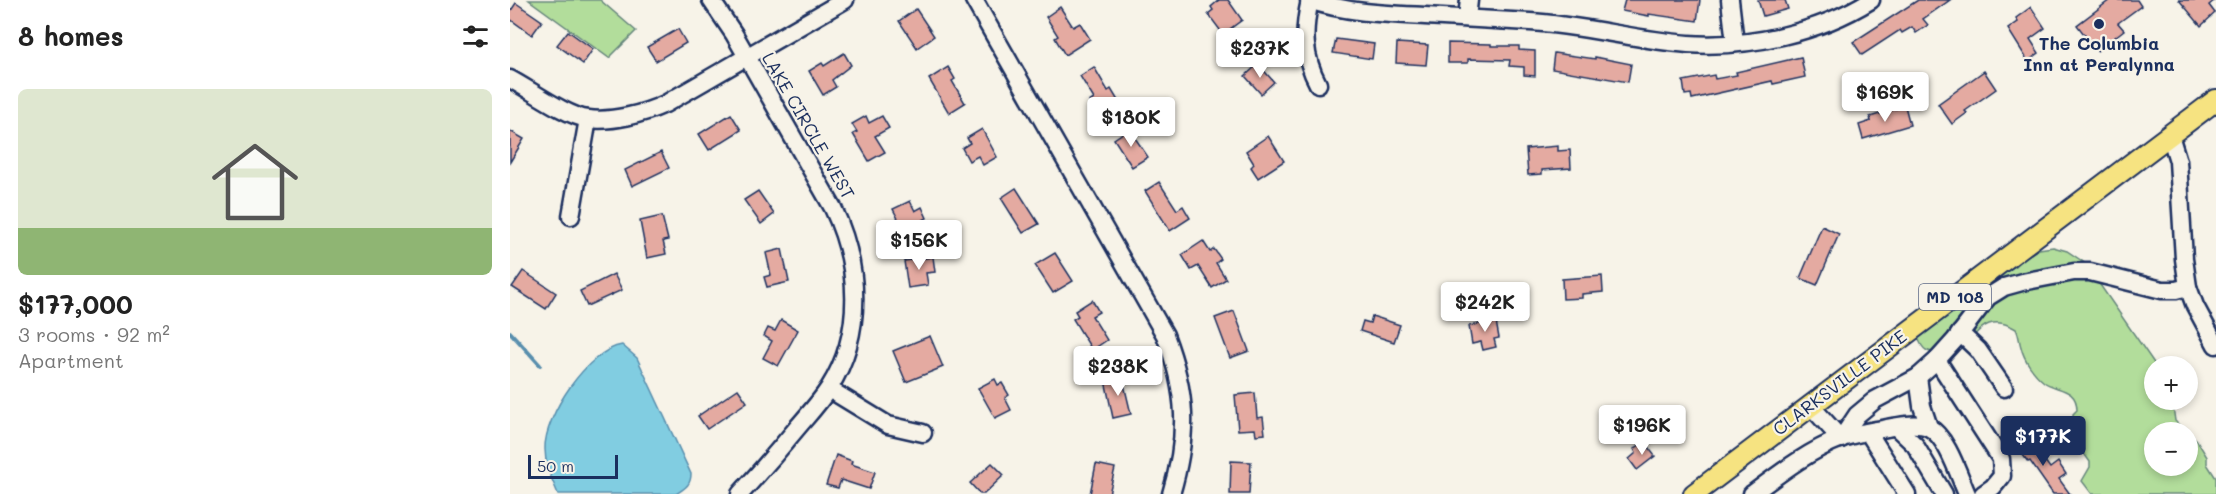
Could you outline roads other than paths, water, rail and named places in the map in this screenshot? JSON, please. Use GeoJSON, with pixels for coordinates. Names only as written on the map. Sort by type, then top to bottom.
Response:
{"type":"FeatureCollection","features":[{"type":"Feature","properties":{"kind":"main road","name":"CLARKSVILLE PIKE"},"geometry":{"type":"LineString","coordinates":[[1694,494],[2216,100]]}},
{"type":"Feature","properties":{"kind":"street","name":"LAKE CIRCLE WEST"},"geometry":{"type":"LineString","coordinates":[[711,0],[746,56],[833,208],[851,253],[855,301],[852,326],[839,369],[829,389],[740,494]]}},
{"type":"Feature","properties":{"kind":"street"},"geometry":{"type":"LineString","coordinates":[[510,79],[562,108],[588,119],[610,118],[650,110],[845,0]]}},
{"type":"Feature","properties":{"kind":"street"},"geometry":{"type":"LineString","coordinates":[[974,0],[1165,335],[1179,378],[1184,414],[1179,466],[1171,494]]}},
{"type":"Feature","properties":{"kind":"street"},"geometry":{"type":"LineString","coordinates":[[1318,84],[1305,44],[1305,21],[1309,0],[1335,8],[1370,13],[1562,24],[1689,44],[1735,43],[1794,33],[1843,15],[1871,0]]}},
{"type":"Feature","properties":{"kind":"street"},"geometry":{"type":"LineString","coordinates":[[1467,18],[1468,0]]}},
{"type":"Feature","properties":{"kind":"street"},"geometry":{"type":"LineString","coordinates":[[1730,0],[1735,43]]}},
{"type":"Feature","properties":{"kind":"street"},"geometry":{"type":"LineString","coordinates":[[571,216],[588,119]]}},
{"type":"Feature","properties":{"kind":"street"},"geometry":{"type":"LineString","coordinates":[[2170,135],[2178,161],[2188,287],[2195,306],[2216,345]]}},
{"type":"Feature","properties":{"kind":"street"},"geometry":{"type":"LineString","coordinates":[[1841,439],[1857,415],[1875,400],[1918,377],[1937,360],[1988,297],[2004,287],[2074,272],[2090,272],[2162,290],[2188,287]]}},
{"type":"Feature","properties":{"kind":"street"},"geometry":{"type":"LineString","coordinates":[[1960,333],[1978,350],[2004,388]]}},
{"type":"Feature","properties":{"kind":"street"},"geometry":{"type":"LineString","coordinates":[[1937,360],[2001,459],[2002,476],[1983,494]]}},
{"type":"Feature","properties":{"kind":"street"},"geometry":{"type":"LineString","coordinates":[[1918,377],[1922,406],[1929,427],[1948,449],[1967,494]]}},
{"type":"Feature","properties":{"kind":"street"},"geometry":{"type":"LineString","coordinates":[[829,389],[888,425],[923,433]]}},
{"type":"Feature","properties":{"kind":"street"},"geometry":{"type":"LineString","coordinates":[[1810,405],[1841,439]]}},
{"type":"Feature","properties":{"kind":"street"},"geometry":{"type":"LineString","coordinates":[[1752,494],[1785,470],[1841,439],[1896,427],[1915,425],[1929,427]]}},
{"type":"Feature","properties":{"kind":"street"},"geometry":{"type":"LineString","coordinates":[[1896,427],[1915,445],[1944,494]]}},
{"type":"Feature","properties":{"kind":"street"},"geometry":{"type":"LineString","coordinates":[[1868,432],[1907,494]]}},
{"type":"Feature","properties":{"kind":"water"},"geometry":{"type":"Polygon","coordinates":[[[622,345],[637,358],[691,474],[689,484],[676,494],[558,494],[545,455],[547,435],[552,420],[570,386],[582,371],[595,359],[622,345]]]}},
{"type":"Feature","properties":{"kind":"waterway"},"geometry":{"type":"LineString","coordinates":[[510,332],[540,365]]}},
{"type":"Feature","properties":{"kind":"place","name":"The Columbia Inn at Peralynna"},"geometry":{"type":"Point","coordinates":[2099,24]}}]}
